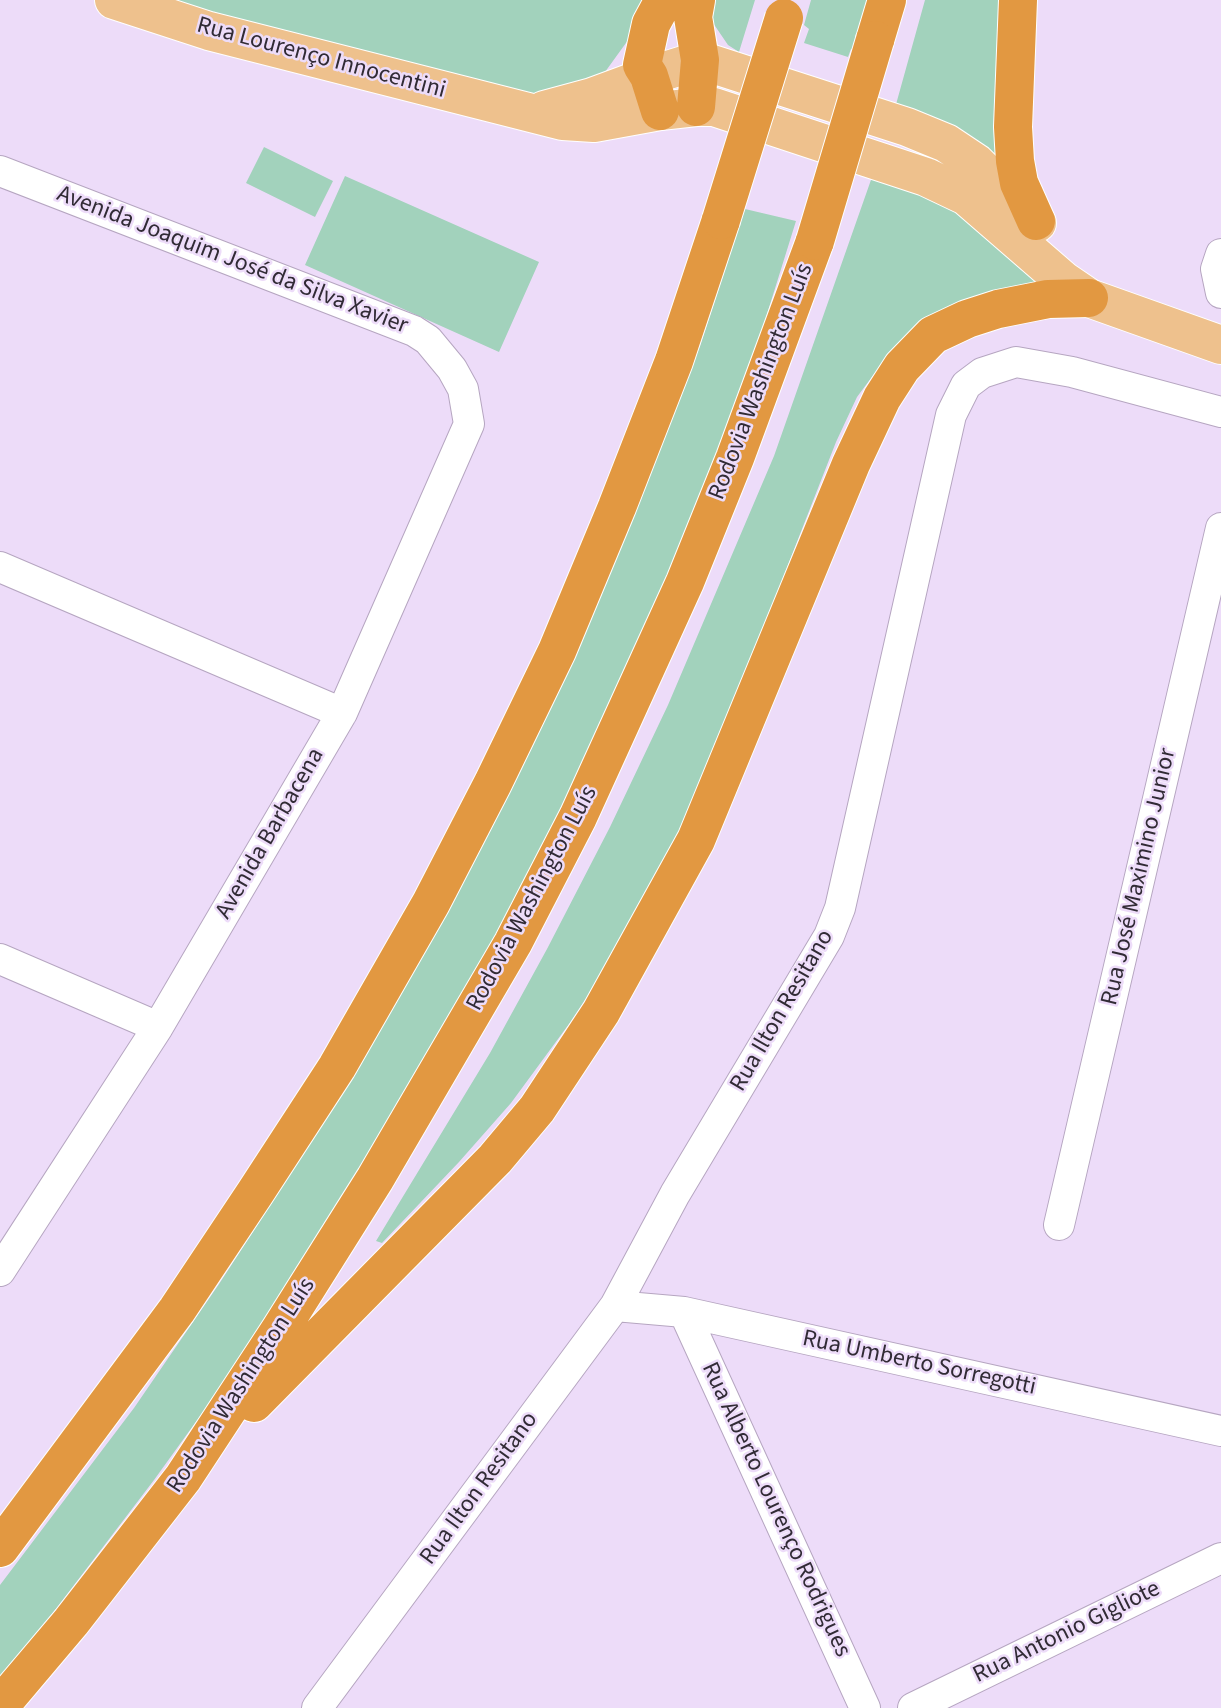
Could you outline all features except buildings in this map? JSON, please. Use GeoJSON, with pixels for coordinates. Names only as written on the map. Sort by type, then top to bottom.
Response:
{"type":"FeatureCollection","features":[{"type":"Feature","properties":{"kind":"highway"},"geometry":{"type":"LineString","coordinates":[[664,0],[651,24],[642,65],[678,109],[700,60],[693,17],[696,0]]}},
{"type":"Feature","properties":{"kind":"highway","name":"Rodovia Washington Luís"},"geometry":{"type":"LineString","coordinates":[[0,1706],[71,1622],[183,1478],[287,1319],[450,1054],[513,943],[572,829],[685,582],[735,458],[816,241],[887,0]]}},
{"type":"Feature","properties":{"kind":"highway"},"geometry":{"type":"LineString","coordinates":[[1018,0],[1014,161],[1019,183],[1036,221]]}},
{"type":"Feature","properties":{"kind":"highway"},"geometry":{"type":"LineString","coordinates":[[0,1548],[177,1310],[256,1193],[337,1067],[493,783],[567,627],[674,361],[786,9]]}},
{"type":"Feature","properties":{"kind":"highway"},"geometry":{"type":"LineString","coordinates":[[183,1478],[293,1361],[495,1159],[537,1109],[601,1012],[696,840],[851,464],[882,398],[902,367],[933,335],[967,318],[1048,299],[1089,298]]}},
{"type":"Feature","properties":{"kind":"highway"},"geometry":{"type":"LineString","coordinates":[[0,1536],[34,1501]]}},
{"type":"Feature","properties":{"kind":"highway"},"geometry":{"type":"LineString","coordinates":[[16,1708],[71,1622]]}},
{"type":"Feature","properties":{"kind":"main road","name":"Rua Lourenço Innocentini"},"geometry":{"type":"LineString","coordinates":[[114,0],[209,31],[563,121],[594,123],[678,109],[714,107],[896,166],[966,196],[1064,281],[1089,298],[1221,345]]}},
{"type":"Feature","properties":{"kind":"main road","name":"Rua Lourenço Innocentini"},"geometry":{"type":"LineString","coordinates":[[528,113],[592,97],[700,60]]}},
{"type":"Feature","properties":{"kind":"main road"},"geometry":{"type":"LineString","coordinates":[[700,60],[907,127],[946,143],[976,163],[1036,221],[1089,298]]}},
{"type":"Feature","properties":{"kind":"street","name":"Avenida Joaquim José da Silva Xavier"},"geometry":{"type":"LineString","coordinates":[[0,171],[414,331],[428,340],[452,369]]}},
{"type":"Feature","properties":{"kind":"street"},"geometry":{"type":"LineString","coordinates":[[1221,254],[1216,270],[1221,293]]}},
{"type":"Feature","properties":{"kind":"street","name":"Rua Ilton Resitano"},"geometry":{"type":"LineString","coordinates":[[317,1708],[615,1306],[675,1194],[829,936],[843,895],[951,415],[966,385],[982,373],[1016,362],[1072,372],[1221,412]]}},
{"type":"Feature","properties":{"kind":"street","name":"Avenida Barbacena"},"geometry":{"type":"LineString","coordinates":[[0,1271],[158,1027],[342,713],[468,424],[463,389],[452,369]]}},
{"type":"Feature","properties":{"kind":"street","name":"Rua José Maximino Junior"},"geometry":{"type":"LineString","coordinates":[[1059,1225],[1221,528]]}},
{"type":"Feature","properties":{"kind":"street"},"geometry":{"type":"LineString","coordinates":[[0,567],[342,713]]}},
{"type":"Feature","properties":{"kind":"street"},"geometry":{"type":"LineString","coordinates":[[0,959],[158,1027]]}},
{"type":"Feature","properties":{"kind":"street","name":"Rua Umberto Sorregotti"},"geometry":{"type":"LineString","coordinates":[[615,1306],[684,1312],[1221,1431]]}},
{"type":"Feature","properties":{"kind":"street","name":"Rua Alberto Lourenço Rodrigues"},"geometry":{"type":"LineString","coordinates":[[684,1312],[865,1708]]}},
{"type":"Feature","properties":{"kind":"street","name":"Rua Antonio Gigliote"},"geometry":{"type":"LineString","coordinates":[[913,1708],[1221,1558]]}},
{"type":"Feature","properties":{"kind":"green space"},"geometry":{"type":"Polygon","coordinates":[[[164,0],[649,0],[631,36],[605,72],[534,109],[164,0]]]}},
{"type":"Feature","properties":{"kind":"green space"},"geometry":{"type":"Polygon","coordinates":[[[710,0],[755,0],[739,52],[728,45],[713,23],[710,0]]]}},
{"type":"Feature","properties":{"kind":"green space"},"geometry":{"type":"Polygon","coordinates":[[[811,0],[873,0],[858,51],[851,49],[848,57],[804,43],[809,29],[804,25],[811,0]]]}},
{"type":"Feature","properties":{"kind":"green space"},"geometry":{"type":"Polygon","coordinates":[[[925,0],[999,0],[996,169],[895,108],[925,0]]]}},
{"type":"Feature","properties":{"kind":"green space"},"geometry":{"type":"Polygon","coordinates":[[[264,147],[333,181],[315,217],[246,183],[264,147]]]}},
{"type":"Feature","properties":{"kind":"green space"},"geometry":{"type":"Polygon","coordinates":[[[345,176],[539,262],[499,352],[305,265],[345,176]]]}},
{"type":"Feature","properties":{"kind":"green space"},"geometry":{"type":"Polygon","coordinates":[[[872,177],[945,202],[1050,288],[886,358],[857,397],[836,442],[695,803],[619,949],[569,1024],[511,1103],[382,1243],[376,1241],[490,1053],[547,949],[610,827],[668,705],[774,456],[872,177]]]}},
{"type":"Feature","properties":{"kind":"green space"},"geometry":{"type":"Polygon","coordinates":[[[745,209],[796,221],[758,343],[669,579],[527,889],[265,1326],[154,1480],[52,1614],[0,1677],[0,1585],[134,1408],[219,1284],[286,1181],[386,1015],[640,494],[700,346],[745,209]]]}}]}
